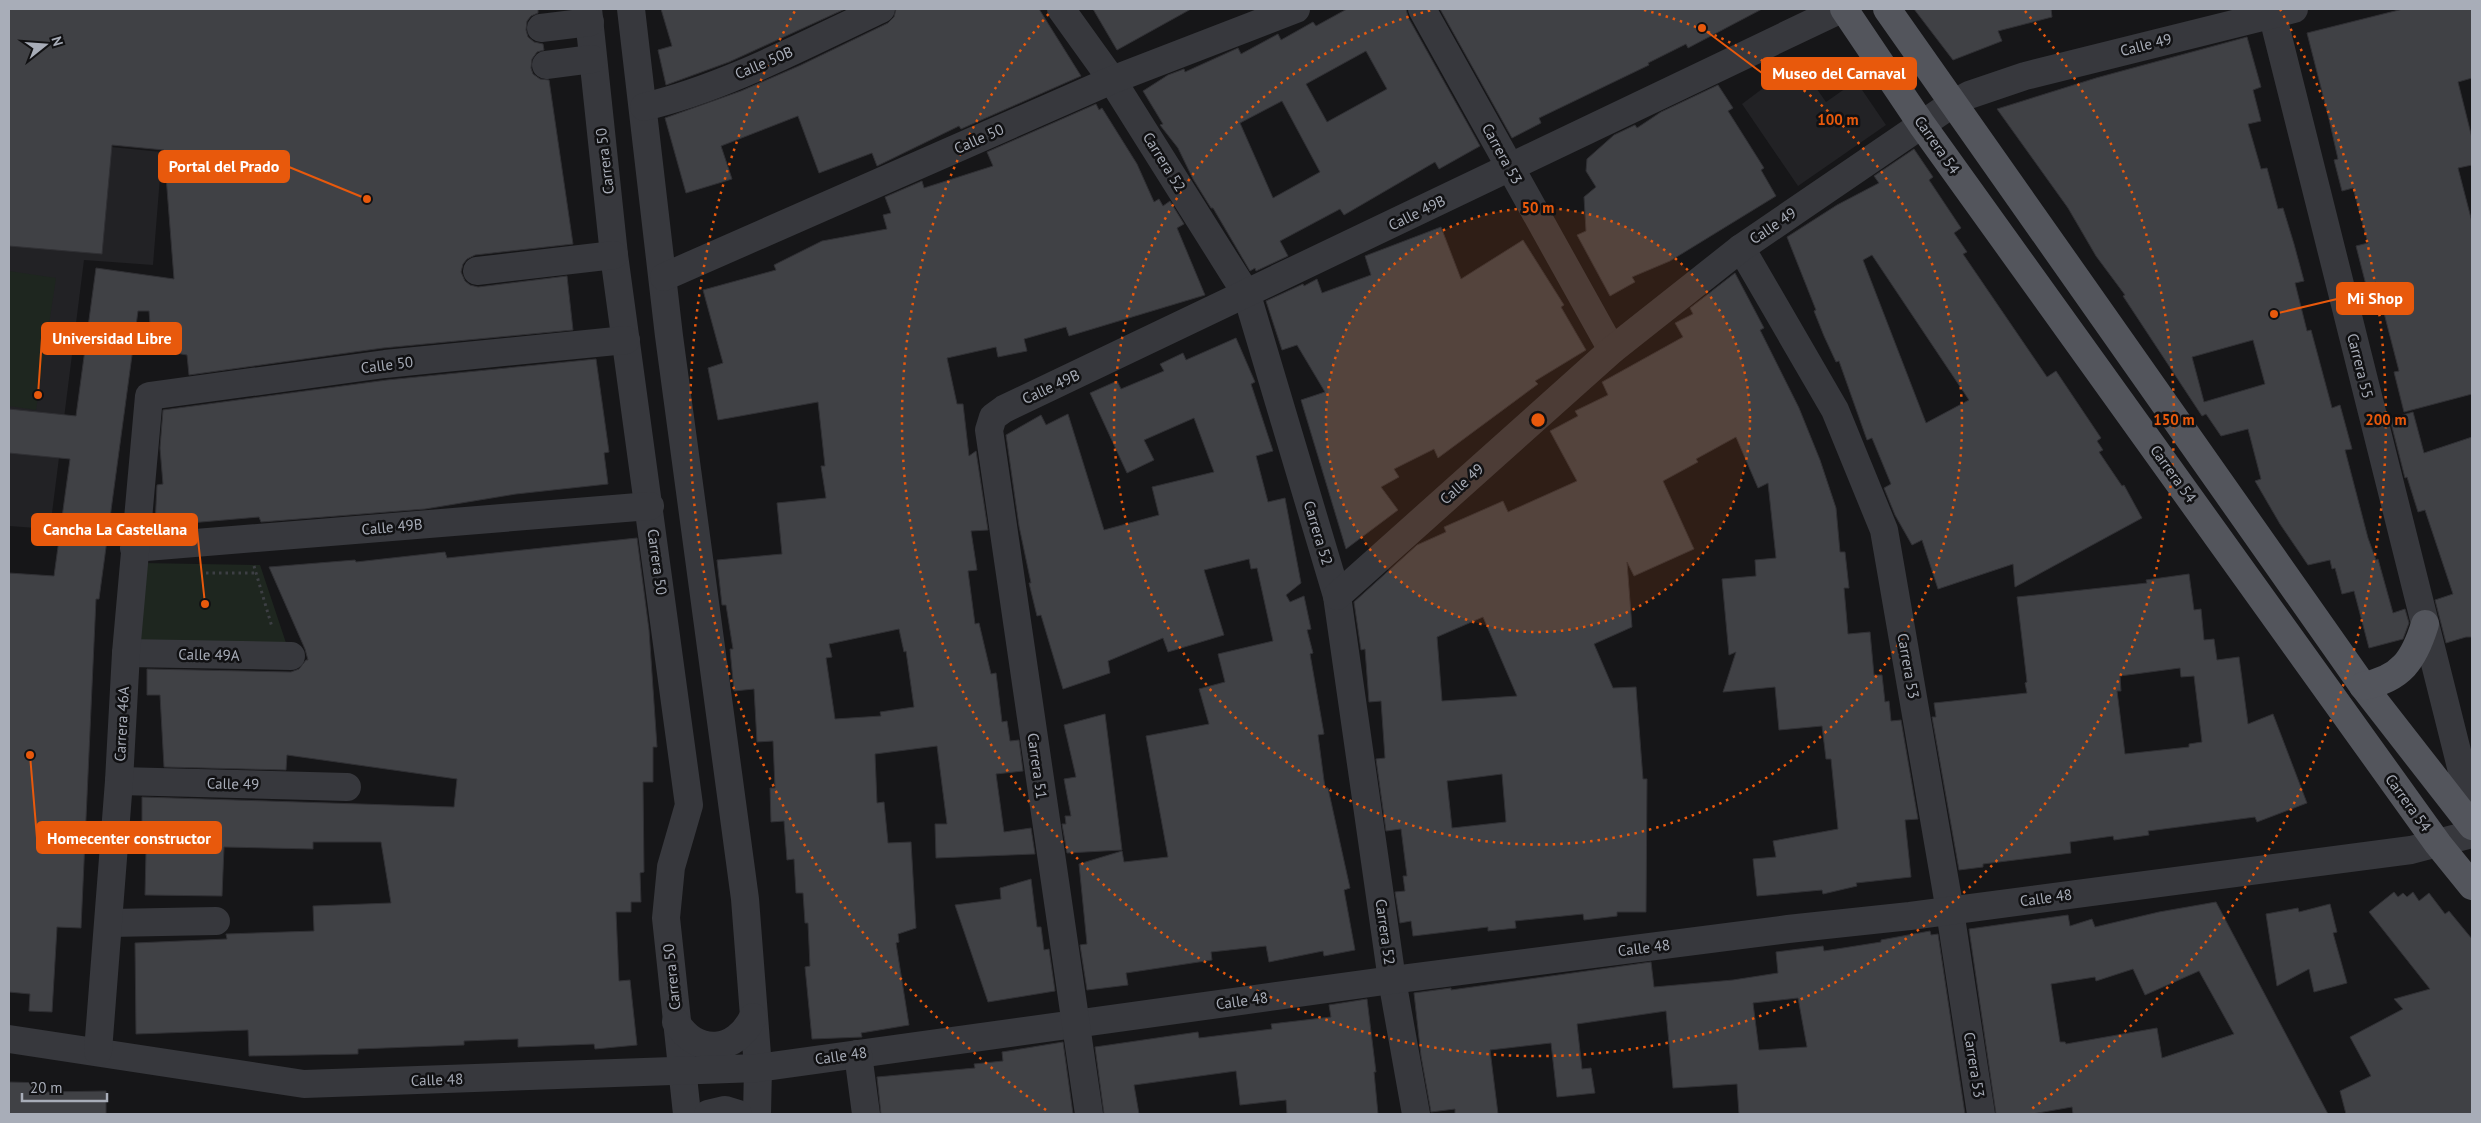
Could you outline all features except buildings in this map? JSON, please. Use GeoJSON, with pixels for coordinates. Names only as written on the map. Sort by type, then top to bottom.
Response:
{"type":"FeatureCollection","features":[{"type":"Feature","properties":{"kind":"main road","name":"Carrera 54"},"geometry":{"type":"LineString","coordinates":[[1842,9],[1922,124],[2438,844],[2472,886]]}},
{"type":"Feature","properties":{"kind":"main road"},"geometry":{"type":"LineString","coordinates":[[1887,9],[2363,686],[2472,826]]}},
{"type":"Feature","properties":{"kind":"main road"},"geometry":{"type":"LineString","coordinates":[[2363,686],[2385,680],[2404,667],[2417,648],[2425,624]]}},
{"type":"Feature","properties":{"kind":"street"},"geometry":{"type":"LineString","coordinates":[[631,9],[664,277],[669,336],[745,899],[758,1068],[757,1114]]}},
{"type":"Feature","properties":{"kind":"street","name":"Calle 50B"},"geometry":{"type":"LineString","coordinates":[[644,107],[682,96],[769,62],[834,33],[881,9]]}},
{"type":"Feature","properties":{"kind":"street","name":"Carrera 52"},"geometry":{"type":"LineString","coordinates":[[1061,9],[1112,80],[1247,295],[1337,596],[1392,980],[1416,1114]]}},
{"type":"Feature","properties":{"kind":"street","name":"Calle 50"},"geometry":{"type":"LineString","coordinates":[[664,277],[1112,80],[1296,9]]}},
{"type":"Feature","properties":{"kind":"street","name":"Carrera 53"},"geometry":{"type":"LineString","coordinates":[[1422,9],[1612,350]]}},
{"type":"Feature","properties":{"kind":"street","name":"Calle 49B"},"geometry":{"type":"LineString","coordinates":[[993,417],[1004,409],[1247,295],[1842,9]]}},
{"type":"Feature","properties":{"kind":"street","name":"Calle 49"},"geometry":{"type":"LineString","coordinates":[[1337,596],[1612,350],[1740,248],[1952,104],[1969,95],[2025,76],[2279,11]]}},
{"type":"Feature","properties":{"kind":"street","name":"Carrera 55"},"geometry":{"type":"LineString","coordinates":[[2279,11],[2425,624],[2472,811]]}},
{"type":"Feature","properties":{"kind":"street"},"geometry":{"type":"LineString","coordinates":[[541,28],[589,16]]}},
{"type":"Feature","properties":{"kind":"street","name":"Carrera 50"},"geometry":{"type":"LineString","coordinates":[[589,16],[614,255],[650,506],[689,805],[671,867],[666,918],[687,1114]]}},
{"type":"Feature","properties":{"kind":"street"},"geometry":{"type":"LineString","coordinates":[[546,65],[592,59]]}},
{"type":"Feature","properties":{"kind":"street","name":"Carrera 53"},"geometry":{"type":"LineString","coordinates":[[1740,248],[1835,410],[1884,530],[1950,911],[1981,1114]]}},
{"type":"Feature","properties":{"kind":"street"},"geometry":{"type":"LineString","coordinates":[[477,271],[614,255]]}},
{"type":"Feature","properties":{"kind":"street","name":"Calle 50"},"geometry":{"type":"LineString","coordinates":[[149,396],[385,364],[626,340]]}},
{"type":"Feature","properties":{"kind":"street","name":"Carrera 46A"},"geometry":{"type":"LineString","coordinates":[[98,1051],[109,923],[134,548],[149,396]]}},
{"type":"Feature","properties":{"kind":"street","name":"Carrera 51"},"geometry":{"type":"LineString","coordinates":[[993,417],[989,430],[1074,1024],[1089,1114]]}},
{"type":"Feature","properties":{"kind":"street","name":"Calle 49B"},"geometry":{"type":"LineString","coordinates":[[134,548],[650,506]]}},
{"type":"Feature","properties":{"kind":"street","name":"Calle 49A"},"geometry":{"type":"LineString","coordinates":[[126,653],[286,656]]}},
{"type":"Feature","properties":{"kind":"street","name":"Calle 49"},"geometry":{"type":"LineString","coordinates":[[119,781],[347,787]]}},
{"type":"Feature","properties":{"kind":"street","name":"Calle 48"},"geometry":{"type":"LineString","coordinates":[[9,1040],[98,1051],[304,1084],[758,1068],[1392,980],[1788,929],[1950,911],[2411,850],[2472,834]]}},
{"type":"Feature","properties":{"kind":"street"},"geometry":{"type":"LineString","coordinates":[[109,923],[216,922]]}},
{"type":"Feature","properties":{"kind":"street"},"geometry":{"type":"LineString","coordinates":[[676,1022],[682,1032],[692,1040],[704,1045],[716,1046],[739,1037],[747,1028],[753,1016]]}},
{"type":"Feature","properties":{"kind":"street"},"geometry":{"type":"LineString","coordinates":[[858,1054],[866,1114]]}},
{"type":"Feature","properties":{"kind":"street"},"geometry":{"type":"LineString","coordinates":[[708,1114],[725,1110],[738,1114]]}},
{"type":"Feature","properties":{"kind":"path"},"geometry":{"type":"LineString","coordinates":[[245,539],[286,656]]}},
{"type":"Feature","properties":{"kind":"shaded area"},"geometry":{"type":"Polygon","coordinates":[[[1798,62],[1826,102],[1856,81],[1886,125],[1798,186],[1742,104],[1798,62]]]}},
{"type":"Feature","properties":{"kind":"shaded area"},"geometry":{"type":"Polygon","coordinates":[[[9,137],[162,152],[153,265],[84,260],[50,529],[9,526],[9,137]]]}},
{"type":"Feature","properties":{"kind":"shaded area"},"geometry":{"type":"Polygon","coordinates":[[[9,271],[56,278],[36,410],[9,406],[9,271]]]}},
{"type":"Feature","properties":{"kind":"shaded area"},"geometry":{"type":"Polygon","coordinates":[[[142,563],[260,565],[287,646],[133,644],[142,563]]]}},
{"type":"Feature","properties":{"kind":"place","name":"Museo del Carnaval"},"geometry":{"type":"Point","coordinates":[1702,28]}},
{"type":"Feature","properties":{"kind":"place","name":"Portal del Prado"},"geometry":{"type":"Point","coordinates":[367,199]}},
{"type":"Feature","properties":{"kind":"place","name":"Mi Shop"},"geometry":{"type":"Point","coordinates":[2274,314]}},
{"type":"Feature","properties":{"kind":"place","name":"Universidad Libre"},"geometry":{"type":"Point","coordinates":[38,395]}},
{"type":"Feature","properties":{"kind":"place","name":"Cancha La Castellana"},"geometry":{"type":"Point","coordinates":[205,604]}},
{"type":"Feature","properties":{"kind":"place","name":"Homecenter constructor"},"geometry":{"type":"Point","coordinates":[30,755]}}]}
